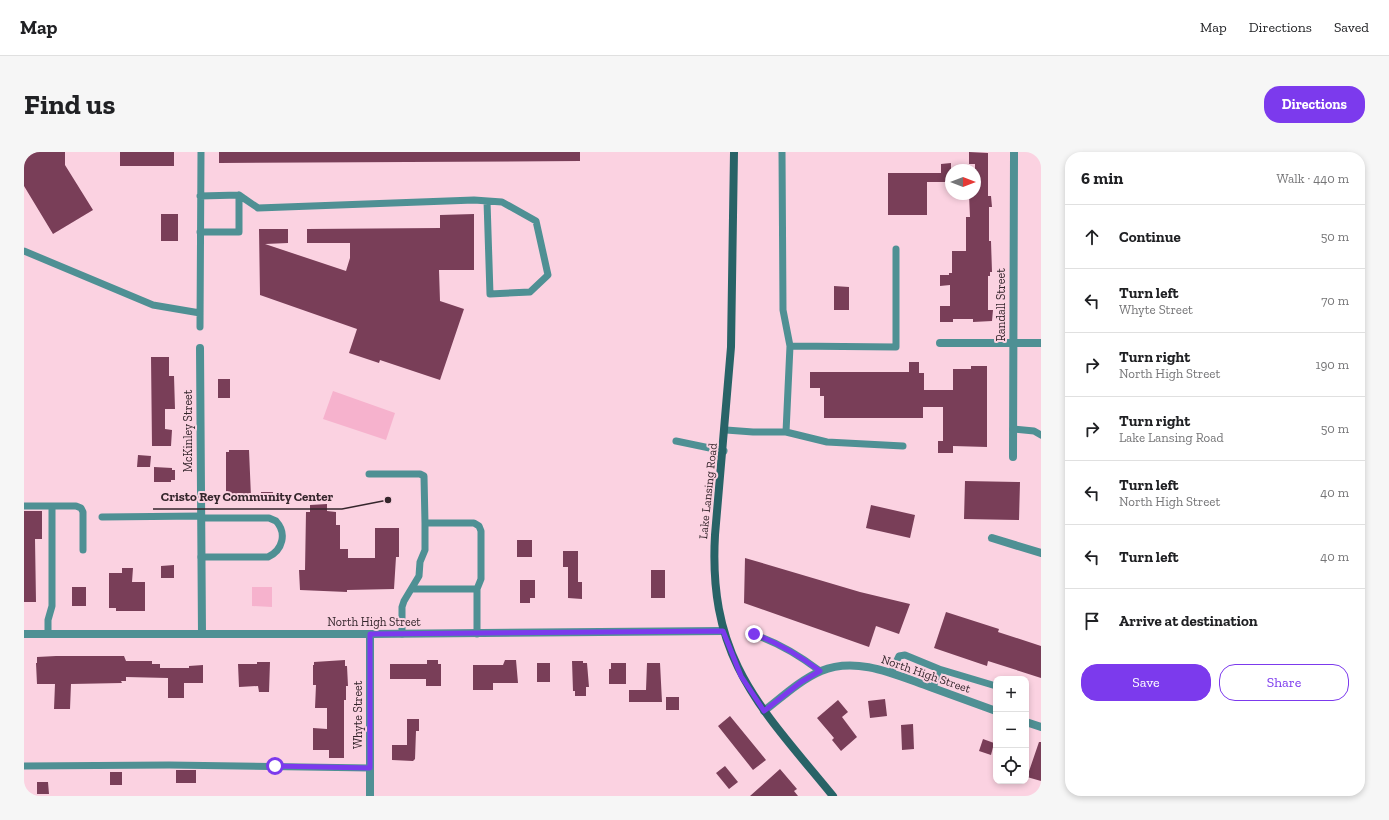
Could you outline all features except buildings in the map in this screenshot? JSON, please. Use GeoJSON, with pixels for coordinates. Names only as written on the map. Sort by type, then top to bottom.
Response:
{"type":"FeatureCollection","features":[{"type":"Feature","properties":{"kind":"main road","name":"Lake Lansing Road"},"geometry":{"type":"LineString","coordinates":[[734,152],[732,320],[726,430],[714,562],[716,600],[723,631],[741,676],[764,711],[833,796]]}},
{"type":"Feature","properties":{"kind":"street","name":"Randall Street"},"geometry":{"type":"LineString","coordinates":[[1013,458],[1014,152]]}},
{"type":"Feature","properties":{"kind":"street"},"geometry":{"type":"LineString","coordinates":[[940,343],[1041,343]]}},
{"type":"Feature","properties":{"kind":"street","name":"McKinley Street"},"geometry":{"type":"LineString","coordinates":[[200,348],[202,634]]}},
{"type":"Feature","properties":{"kind":"street"},"geometry":{"type":"LineString","coordinates":[[992,538],[1041,553]]}},
{"type":"Feature","properties":{"kind":"street","name":"North High Street"},"geometry":{"type":"LineString","coordinates":[[24,634],[477,634],[723,631]]}},
{"type":"Feature","properties":{"kind":"street","name":"Whyte Street"},"geometry":{"type":"LineString","coordinates":[[370,634],[370,796]]}},
{"type":"Feature","properties":{"kind":"street","name":"North High Street"},"geometry":{"type":"LineString","coordinates":[[764,711],[801,682],[820,671],[846,666],[861,666],[891,673],[993,710]]}},
{"type":"Feature","properties":{"kind":"street"},"geometry":{"type":"LineString","coordinates":[[1029,723],[1041,727]]}},
{"type":"Feature","properties":{"kind":"lane"},"geometry":{"type":"LineString","coordinates":[[200,327],[201,152]]}},
{"type":"Feature","properties":{"kind":"lane"},"geometry":{"type":"LineString","coordinates":[[782,152],[783,310],[790,346],[786,432]]}},
{"type":"Feature","properties":{"kind":"lane"},"geometry":{"type":"LineString","coordinates":[[200,196],[238,195],[258,208],[487,201],[502,202],[536,221],[548,275],[530,292],[490,294],[487,201]]}},
{"type":"Feature","properties":{"kind":"lane"},"geometry":{"type":"LineString","coordinates":[[200,232],[239,232],[238,195]]}},
{"type":"Feature","properties":{"kind":"lane"},"geometry":{"type":"LineString","coordinates":[[790,346],[896,347],[896,249]]}},
{"type":"Feature","properties":{"kind":"lane"},"geometry":{"type":"LineString","coordinates":[[24,251],[153,305],[200,314]]}},
{"type":"Feature","properties":{"kind":"lane"},"geometry":{"type":"LineString","coordinates":[[1013,429],[1034,432],[1041,435]]}},
{"type":"Feature","properties":{"kind":"lane"},"geometry":{"type":"LineString","coordinates":[[726,430],[786,432],[827,442],[903,446]]}},
{"type":"Feature","properties":{"kind":"lane"},"geometry":{"type":"LineString","coordinates":[[676,441],[724,451]]}},
{"type":"Feature","properties":{"kind":"lane"},"geometry":{"type":"LineString","coordinates":[[370,474],[420,474],[424,476],[424,550],[420,562],[418,581],[404,601],[402,607],[402,634]]}},
{"type":"Feature","properties":{"kind":"lane"},"geometry":{"type":"LineString","coordinates":[[24,506],[76,506],[81,508],[83,512],[83,550]]}},
{"type":"Feature","properties":{"kind":"lane"},"geometry":{"type":"LineString","coordinates":[[48,634],[48,620],[52,606],[52,506]]}},
{"type":"Feature","properties":{"kind":"lane"},"geometry":{"type":"LineString","coordinates":[[102,517],[269,518],[276,521],[280,525],[282,539],[275,553],[268,557],[201,557]]}},
{"type":"Feature","properties":{"kind":"lane"},"geometry":{"type":"LineString","coordinates":[[425,523],[474,523],[479,526],[481,531],[481,579],[477,588],[477,634]]}},
{"type":"Feature","properties":{"kind":"lane"},"geometry":{"type":"LineString","coordinates":[[412,589],[477,588]]}},
{"type":"Feature","properties":{"kind":"lane"},"geometry":{"type":"LineString","coordinates":[[754,634],[771,640],[799,655],[820,671]]}},
{"type":"Feature","properties":{"kind":"lane"},"geometry":{"type":"LineString","coordinates":[[891,673],[898,656],[905,655],[939,669],[993,685]]}},
{"type":"Feature","properties":{"kind":"lane"},"geometry":{"type":"LineString","coordinates":[[933,688],[939,669]]}},
{"type":"Feature","properties":{"kind":"lane"},"geometry":{"type":"LineString","coordinates":[[24,766],[169,765],[370,768]]}},
{"type":"Feature","properties":{"kind":"shaded area"},"geometry":{"type":"Polygon","coordinates":[[[333,391],[395,413],[386,440],[323,419],[333,391]]]}},
{"type":"Feature","properties":{"kind":"shaded area"},"geometry":{"type":"Polygon","coordinates":[[[252,587],[272,587],[272,607],[252,606],[252,587]]]}},
{"type":"Feature","properties":{"kind":"place","name":"Cristo Rey Community Center"},"geometry":{"type":"Point","coordinates":[388,500]}},
{"type":"Feature","properties":{"kind":"route"},"geometry":{"type":"LineString","coordinates":[[275,766],[370,768],[370,634],[723,631],[741,676],[764,711],[801,682],[820,671],[799,655],[771,640],[754,634]]}}]}
